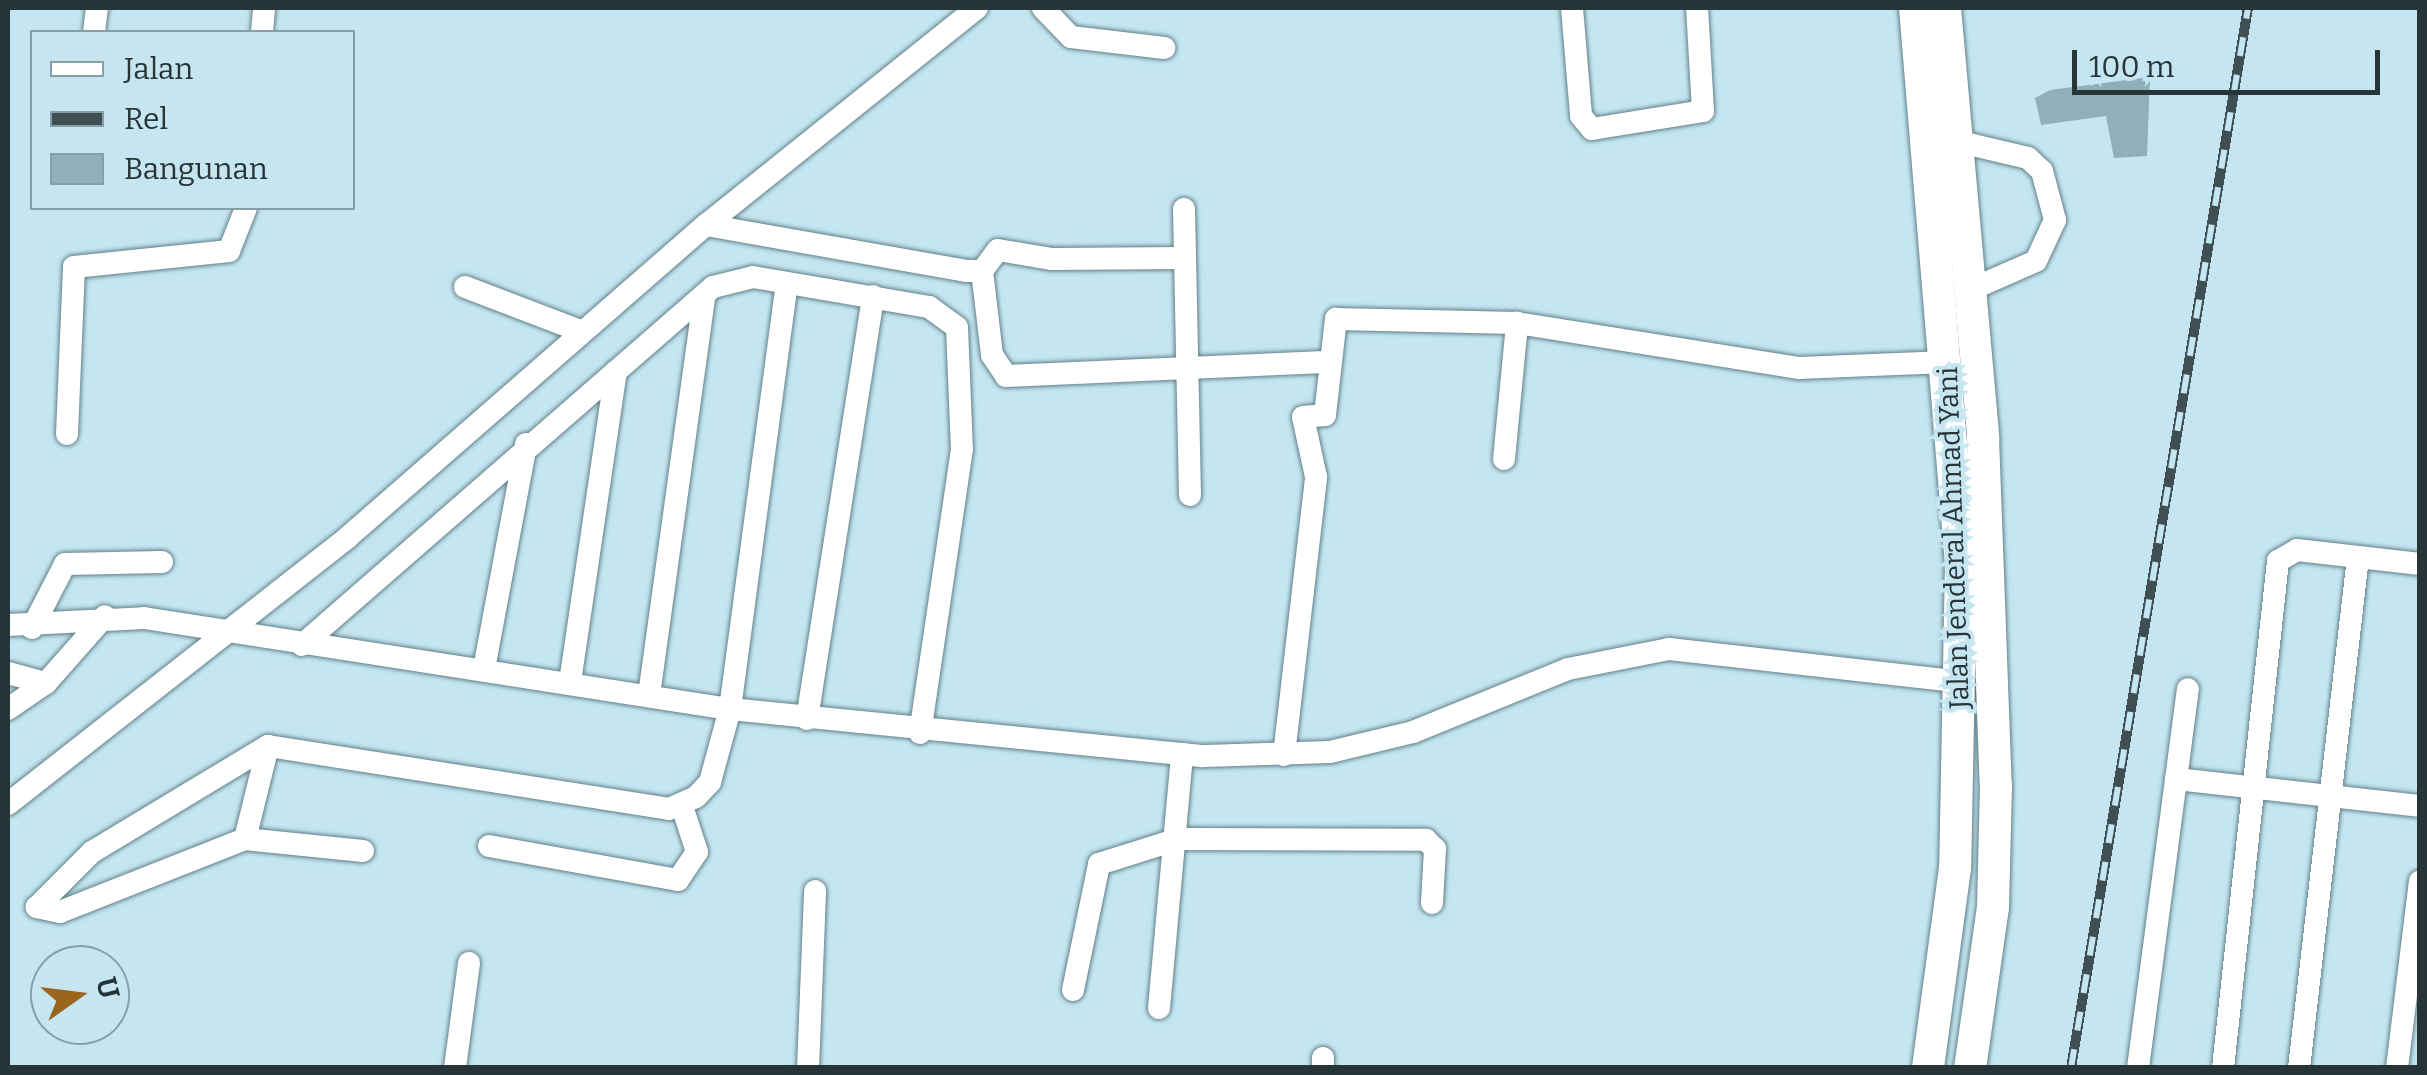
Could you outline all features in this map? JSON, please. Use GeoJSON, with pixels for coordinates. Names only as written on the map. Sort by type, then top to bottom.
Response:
{"type":"FeatureCollection","features":[{"type":"Feature","properties":{"kind":"highway","name":"Jalan Jenderal Ahmad Yani"},"geometry":{"type":"LineString","coordinates":[[1916,8],[1948,362],[1962,682],[1952,917],[1928,1068]]}},
{"type":"Feature","properties":{"kind":"highway","name":"Jalan Jenderal Ahmad Yani"},"geometry":{"type":"LineString","coordinates":[[1945,8],[1970,290],[1996,803],[1993,907],[1970,1068]]}},
{"type":"Feature","properties":{"kind":"street"},"geometry":{"type":"LineString","coordinates":[[8,804],[229,632],[706,225],[977,8]]}},
{"type":"Feature","properties":{"kind":"street"},"geometry":{"type":"LineString","coordinates":[[1043,8],[1071,36],[1164,48]]}},
{"type":"Feature","properties":{"kind":"street"},"geometry":{"type":"LineString","coordinates":[[1572,8],[1581,116],[1592,128],[1703,111],[1698,8]]}},
{"type":"Feature","properties":{"kind":"street"},"geometry":{"type":"LineString","coordinates":[[1956,141],[2028,158],[2042,171],[2055,220],[2036,261],[1970,290]]}},
{"type":"Feature","properties":{"kind":"street"},"geometry":{"type":"LineString","coordinates":[[1184,209],[1190,495]]}},
{"type":"Feature","properties":{"kind":"street"},"geometry":{"type":"LineString","coordinates":[[66,434],[74,267],[229,251],[245,210]]}},
{"type":"Feature","properties":{"kind":"street"},"geometry":{"type":"LineString","coordinates":[[706,225],[982,271]]}},
{"type":"Feature","properties":{"kind":"street"},"geometry":{"type":"LineString","coordinates":[[1184,258],[998,250],[982,271],[992,355],[1006,376],[1186,372],[1325,362]]}},
{"type":"Feature","properties":{"kind":"street"},"geometry":{"type":"LineString","coordinates":[[302,645],[526,444],[736,276],[873,296],[947,316],[960,340],[962,449],[920,733]]}},
{"type":"Feature","properties":{"kind":"street"},"geometry":{"type":"LineString","coordinates":[[363,851],[245,839],[60,912],[37,907],[92,852],[268,746],[682,806],[710,782],[730,709],[786,286]]}},
{"type":"Feature","properties":{"kind":"street"},"geometry":{"type":"LineString","coordinates":[[464,287],[580,331]]}},
{"type":"Feature","properties":{"kind":"street"},"geometry":{"type":"LineString","coordinates":[[807,719],[873,296]]}},
{"type":"Feature","properties":{"kind":"street"},"geometry":{"type":"LineString","coordinates":[[648,694],[704,298]]}},
{"type":"Feature","properties":{"kind":"street"},"geometry":{"type":"LineString","coordinates":[[1284,755],[1316,478],[1303,417],[1325,414],[1325,362],[1331,325],[1348,316],[1517,322],[1799,368],[1948,362]]}},
{"type":"Feature","properties":{"kind":"street"},"geometry":{"type":"LineString","coordinates":[[1504,458],[1517,322]]}},
{"type":"Feature","properties":{"kind":"street"},"geometry":{"type":"LineString","coordinates":[[570,682],[616,370]]}},
{"type":"Feature","properties":{"kind":"street"},"geometry":{"type":"LineString","coordinates":[[484,669],[526,444]]}},
{"type":"Feature","properties":{"kind":"street"},"geometry":{"type":"LineString","coordinates":[[2222,1068],[2281,553],[2420,564]]}},
{"type":"Feature","properties":{"kind":"street"},"geometry":{"type":"LineString","coordinates":[[2300,1068],[2358,557]]}},
{"type":"Feature","properties":{"kind":"street"},"geometry":{"type":"LineString","coordinates":[[32,628],[65,564],[162,562]]}},
{"type":"Feature","properties":{"kind":"street"},"geometry":{"type":"LineString","coordinates":[[8,709],[46,682],[105,616]]}},
{"type":"Feature","properties":{"kind":"street"},"geometry":{"type":"LineString","coordinates":[[8,625],[32,628],[105,616],[807,719],[920,733],[1182,754],[1284,755],[1414,732],[1568,669],[1668,648],[1962,682]]}},
{"type":"Feature","properties":{"kind":"street"},"geometry":{"type":"LineString","coordinates":[[8,673],[46,682]]}},
{"type":"Feature","properties":{"kind":"street"},"geometry":{"type":"LineString","coordinates":[[2138,1068],[2188,688]]}},
{"type":"Feature","properties":{"kind":"street"},"geometry":{"type":"LineString","coordinates":[[245,839],[268,746]]}},
{"type":"Feature","properties":{"kind":"street"},"geometry":{"type":"LineString","coordinates":[[1159,1008],[1178,840],[1182,754]]}},
{"type":"Feature","properties":{"kind":"street"},"geometry":{"type":"LineString","coordinates":[[2176,779],[2420,806]]}},
{"type":"Feature","properties":{"kind":"street"},"geometry":{"type":"LineString","coordinates":[[489,846],[678,880],[696,852],[682,806]]}},
{"type":"Feature","properties":{"kind":"street"},"geometry":{"type":"LineString","coordinates":[[1073,990],[1099,864],[1178,840],[1426,840],[1435,850],[1432,903]]}},
{"type":"Feature","properties":{"kind":"street"},"geometry":{"type":"LineString","coordinates":[[2397,1068],[2420,881]]}},
{"type":"Feature","properties":{"kind":"street"},"geometry":{"type":"LineString","coordinates":[[808,1068],[815,891]]}},
{"type":"Feature","properties":{"kind":"street"},"geometry":{"type":"LineString","coordinates":[[455,1068],[469,963]]}},
{"type":"Feature","properties":{"kind":"building"},"geometry":{"type":"Polygon","coordinates":[[[2150,77],[2147,156],[2114,158],[2106,116],[2041,125],[2035,98],[2050,90],[2150,77]]]}},
{"type":"Feature","properties":{"kind":"railway"},"geometry":{"type":"LineString","coordinates":[[2071,1068],[2248,8]]}}]}
